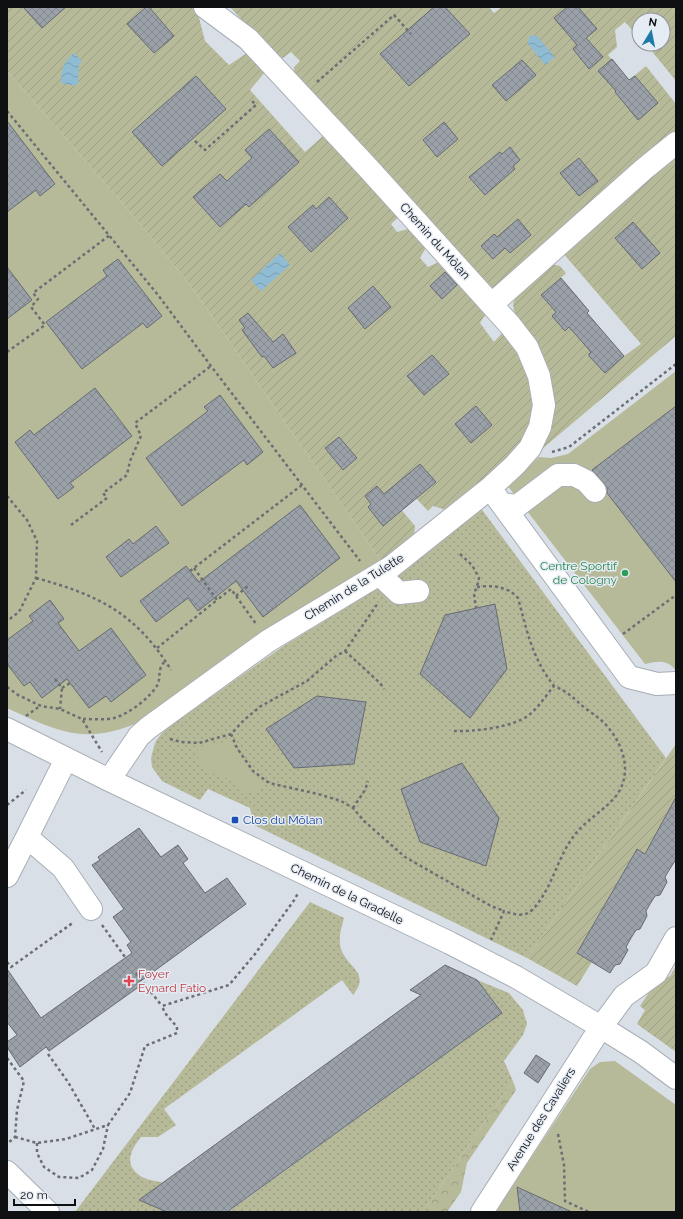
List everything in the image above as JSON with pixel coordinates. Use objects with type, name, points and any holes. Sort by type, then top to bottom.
[{"type":"street","name":"Chemin du Môlan","points":[[205,7],[248,39],[492,304]]},
{"type":"street","points":[[492,304],[644,169],[676,143]]},
{"type":"street","name":"Chemin de la Tulette","points":[[108,780],[134,743],[146,730],[268,641],[391,567],[496,496],[515,465],[530,448],[540,427],[544,404],[539,376],[527,347],[492,304]]},
{"type":"street","points":[[496,496],[517,506],[558,475],[574,475],[586,481],[595,491]]},
{"type":"street","points":[[496,496],[629,677],[657,684],[676,683]]},
{"type":"street","points":[[376,576],[399,593],[418,591]]},
{"type":"street","name":"Chemin de la Gradelle","points":[[15,724],[66,759],[457,947],[516,977],[600,1026],[641,1052],[676,1078]]},
{"type":"street","points":[[7,876],[28,838],[66,759]]},
{"type":"street","points":[[28,838],[63,868],[91,909]]},
{"type":"street","name":"Avenue des Cavaliers","points":[[482,1212],[600,1026],[624,996],[656,973],[676,938]]},
{"type":"street","points":[[7,1172],[48,1212]]},
{"type":"path","points":[[314,84],[394,15],[411,34]]},
{"type":"path","points":[[196,140],[205,150],[256,105],[251,100]]},
{"type":"path","points":[[7,113],[110,235],[158,295],[302,485],[376,576]]},
{"type":"path","points":[[7,352],[45,325],[31,306],[38,300],[33,293],[110,235]]},
{"type":"path","points":[[530,448],[548,453],[569,448],[676,364]]},
{"type":"path","points":[[71,525],[107,498],[103,493],[127,475],[130,461],[141,436],[135,423],[211,366]]},
{"type":"path","points":[[190,571],[302,485]]},
{"type":"path","points":[[7,496],[27,520],[37,541],[36,578],[19,612],[7,621]]},
{"type":"path","points":[[460,554],[472,565],[479,578],[474,594],[476,608]]},
{"type":"path","points":[[194,568],[217,600]]},
{"type":"path","points":[[36,578],[58,584],[95,598],[124,616],[157,648],[171,670]]},
{"type":"path","points":[[236,596],[248,586]]},
{"type":"path","points":[[232,734],[237,748],[253,771],[269,783],[318,794],[341,801],[353,808],[364,821],[405,857],[491,906],[516,914],[525,914],[532,910],[548,887],[570,842],[578,831],[616,795],[623,783],[626,770],[623,752],[613,734],[601,720],[566,692],[554,686],[545,675],[531,645],[518,598],[513,592],[495,586],[477,587]]},
{"type":"path","points":[[157,648],[231,589],[268,641]]},
{"type":"path","points":[[607,647],[676,595]]},
{"type":"path","points":[[146,730],[181,742],[199,743],[232,734],[244,720],[261,706],[307,681],[336,656],[345,651],[380,600]]},
{"type":"path","points":[[345,651],[380,683],[384,689]]},
{"type":"path","points":[[7,687],[18,695],[41,706],[60,709],[82,719],[116,717],[130,711],[147,698],[158,683],[161,666],[165,661]]},
{"type":"path","points":[[55,679],[62,688],[60,709]]},
{"type":"path","points":[[62,688],[70,683]]},
{"type":"path","points":[[454,731],[484,729],[512,724],[521,720],[530,714],[554,686]]},
{"type":"path","points":[[15,724],[33,710],[41,706]]},
{"type":"path","points":[[82,719],[103,753]]},
{"type":"path","points":[[353,808],[365,790],[368,781]]},
{"type":"path","points":[[7,804],[27,790]]},
{"type":"path","points":[[162,1006],[229,985],[255,954],[295,899],[298,891]]},
{"type":"path","points":[[7,962],[11,967],[91,909],[125,958]]},
{"type":"path","points":[[490,942],[504,911]]},
{"type":"path","points":[[37,1143],[37,1153],[44,1168],[59,1176],[79,1178],[92,1170],[103,1149],[108,1125],[130,1093],[144,1046],[177,1033],[177,1027],[136,973]]},
{"type":"path","points":[[48,1054],[68,1082],[95,1129]]},
{"type":"path","points":[[7,1058],[24,1081],[17,1110],[15,1137],[7,1144]]},
{"type":"path","points":[[546,1111],[556,1124],[564,1165],[565,1201],[589,1212]]},
{"type":"path","points":[[15,1137],[37,1143],[66,1139],[108,1125]]},
{"type":"green space","points":[[7,7],[192,7],[198,14],[205,41],[229,65],[247,53],[265,72],[250,90],[305,152],[323,136],[400,216],[391,224],[397,232],[411,228],[427,246],[420,258],[428,267],[441,261],[487,312],[480,323],[494,342],[503,332],[519,357],[525,370],[533,397],[534,411],[532,425],[526,439],[520,447],[508,459],[446,510],[433,506],[428,511],[414,496],[400,508],[415,526],[414,536],[381,561],[191,286],[136,219],[7,71]]},
{"type":"green space","points":[[230,7],[489,7],[494,13],[502,7],[676,7],[676,81],[652,52],[671,52],[671,12],[631,12],[631,29],[625,22],[615,30],[617,47],[608,55],[629,80],[646,66],[676,104],[676,134],[497,288],[487,288],[381,172],[380,165],[294,75],[294,67],[300,61],[291,52],[283,58],[275,55]]},
{"type":"green space","points":[[7,71],[136,219],[191,286],[381,561],[137,723],[118,730],[101,733],[85,734],[70,732],[40,723],[7,708]]},
{"type":"green space","points":[[676,154],[676,336],[542,449],[535,343],[514,311],[513,304],[516,295],[551,264],[560,266],[566,273],[559,280],[573,297],[576,295],[589,311],[587,314],[624,356],[641,344],[562,252]]},
{"type":"green space","name":"Centre Sportif de Cologny","points":[[676,371],[676,671],[669,664],[662,662],[645,664],[507,485],[539,457],[551,458],[568,454]]},
{"type":"green space","points":[[480,507],[666,758],[527,958],[254,825],[250,808],[208,789],[200,800],[162,781],[152,767],[151,758],[156,741],[162,733],[174,723],[282,647],[386,583]]},
{"type":"green space","points":[[230,741],[249,769],[263,783],[254,792],[242,794],[229,779],[209,772],[198,758],[198,747]]},
{"type":"green space","points":[[676,744],[676,799],[645,854],[636,850],[577,953],[592,962],[577,986],[527,958]]},
{"type":"green space","points":[[310,902],[344,918],[340,937],[341,949],[344,956],[359,976],[360,981],[353,995],[342,980],[164,1109],[176,1125],[158,1137],[141,1137],[131,1153],[130,1163],[132,1168],[142,1177],[164,1183],[140,1200],[167,1212],[75,1212]]},
{"type":"green space","points":[[676,966],[676,1052],[637,1024],[645,1010],[640,1006],[656,982],[670,976]]},
{"type":"green space","points":[[477,980],[509,993],[523,1010],[527,1024],[523,1035],[504,1061],[513,1081],[423,1212],[228,1212],[502,1013]]},
{"type":"green space","points":[[615,1061],[676,1105],[676,1212],[495,1212],[590,1069],[600,1062]]},
{"type":"green space","points":[[513,1081],[516,1090],[467,1163],[461,1192],[447,1212],[423,1212]]},
{"type":"water","points":[[532,35],[537,36],[555,57],[545,65],[528,44],[529,37]]},
{"type":"water","points":[[74,53],[82,61],[79,65],[78,85],[61,83],[64,66],[67,60]]},
{"type":"water","points":[[280,253],[290,265],[261,291],[251,280]]},
{"type":"building","points":[[23,7],[66,7],[42,28]]},
{"type":"building","points":[[146,7],[149,7],[174,36],[154,53],[127,24]]},
{"type":"building","points":[[434,7],[445,7],[470,34],[409,86],[380,54]]},
{"type":"building","points":[[567,7],[578,7],[597,29],[586,38],[603,57],[589,69],[573,49],[577,45],[554,18]]},
{"type":"building","points":[[612,59],[629,80],[635,76],[658,103],[638,120],[615,92],[616,91],[598,71]]},
{"type":"building","points":[[522,60],[536,75],[506,101],[492,85]]},
{"type":"building","points":[[196,76],[226,109],[162,166],[132,132]]},
{"type":"building","points":[[7,121],[55,184],[40,196],[36,190],[7,212]]},
{"type":"building","points":[[444,122],[458,139],[437,157],[423,140]]},
{"type":"building","points":[[269,129],[299,162],[249,207],[246,204],[220,227],[193,197],[220,174],[227,181],[252,158],[245,150]]},
{"type":"building","points":[[510,147],[520,160],[513,166],[515,169],[485,195],[469,177],[500,152],[502,154]]},
{"type":"building","points":[[579,158],[598,181],[579,196],[560,173]]},
{"type":"building","points":[[329,197],[348,218],[311,252],[288,227],[313,205],[316,209]]},
{"type":"building","points":[[518,219],[531,235],[510,253],[505,248],[493,259],[481,246],[494,234],[497,237]]},
{"type":"building","points":[[633,222],[660,253],[642,269],[615,238]]},
{"type":"building","points":[[118,259],[162,316],[147,328],[143,323],[82,369],[46,322],[107,276],[103,270]]},
{"type":"building","points":[[7,267],[32,300],[7,319]]},
{"type":"building","points":[[445,272],[457,285],[442,299],[430,286]]},
{"type":"building","points":[[561,278],[589,311],[587,313],[624,356],[605,373],[589,356],[591,352],[569,327],[565,331],[552,316],[556,312],[541,295]]},
{"type":"building","points":[[373,286],[391,307],[365,329],[348,308]]},
{"type":"building","points":[[248,313],[273,342],[283,334],[296,353],[273,368],[264,356],[262,357],[242,330],[245,328],[239,320]]},
{"type":"building","points":[[432,355],[449,374],[424,395],[407,376]]},
{"type":"building","points":[[95,388],[132,436],[70,483],[74,487],[58,499],[15,442],[30,430],[34,435]]},
{"type":"building","points":[[220,395],[263,452],[247,465],[244,460],[182,506],[146,458],[208,411],[204,407]]},
{"type":"building","points":[[476,406],[492,425],[471,443],[455,424]]},
{"type":"building","points":[[676,406],[676,582],[607,493],[607,488],[604,483],[592,470]]},
{"type":"building","points":[[339,437],[357,458],[343,470],[325,448]]},
{"type":"building","points":[[420,464],[436,482],[383,526],[368,507],[371,504],[365,496],[377,486],[384,494]]},
{"type":"building","points":[[300,505],[340,558],[263,617],[236,581],[198,611],[188,598],[156,622],[140,601],[186,566],[199,582]]},
{"type":"building","points":[[156,526],[169,543],[121,577],[106,557],[129,539],[133,544]]},
{"type":"building","points":[[50,600],[64,619],[58,623],[79,651],[111,628],[146,675],[111,702],[106,696],[89,708],[67,679],[42,698],[30,682],[24,686],[7,664],[7,640],[33,621],[29,616]]},
{"type":"building","points":[[495,604],[507,669],[470,718],[420,674],[445,615]]},
{"type":"building","points":[[317,696],[366,702],[354,764],[294,768],[266,729]]},
{"type":"building","points":[[462,763],[499,818],[486,866],[420,842],[401,789]]},
{"type":"building","points":[[676,797],[676,859],[665,877],[667,882],[660,895],[655,896],[646,911],[647,916],[640,929],[636,930],[626,947],[628,950],[620,964],[615,965],[610,973],[577,953],[637,849],[645,854]]},
{"type":"building","points":[[139,828],[161,857],[178,845],[188,859],[183,863],[205,893],[227,878],[246,904],[138,983],[140,986],[49,1051],[46,1047],[20,1067],[7,1047],[7,1042],[17,1035],[7,1022],[7,969],[41,1018],[132,953],[127,945],[131,942],[113,917],[124,909],[92,865],[100,860],[98,857]]},
{"type":"building","points":[[445,965],[477,980],[502,1013],[227,1212],[167,1212],[139,1200],[421,995],[410,990]]},
{"type":"building","points":[[536,1055],[550,1064],[538,1083],[524,1073]]},
{"type":"building","points":[[517,1187],[572,1212],[520,1212]]},
{"type":"place","name":"Centre Sportif de Cologny","points":[[625,573]]},
{"type":"place","name":"Clos du Môlan","points":[[235,820]]},
{"type":"place","name":"Foyer Eynard Fatio","points":[[129,981]]}]
